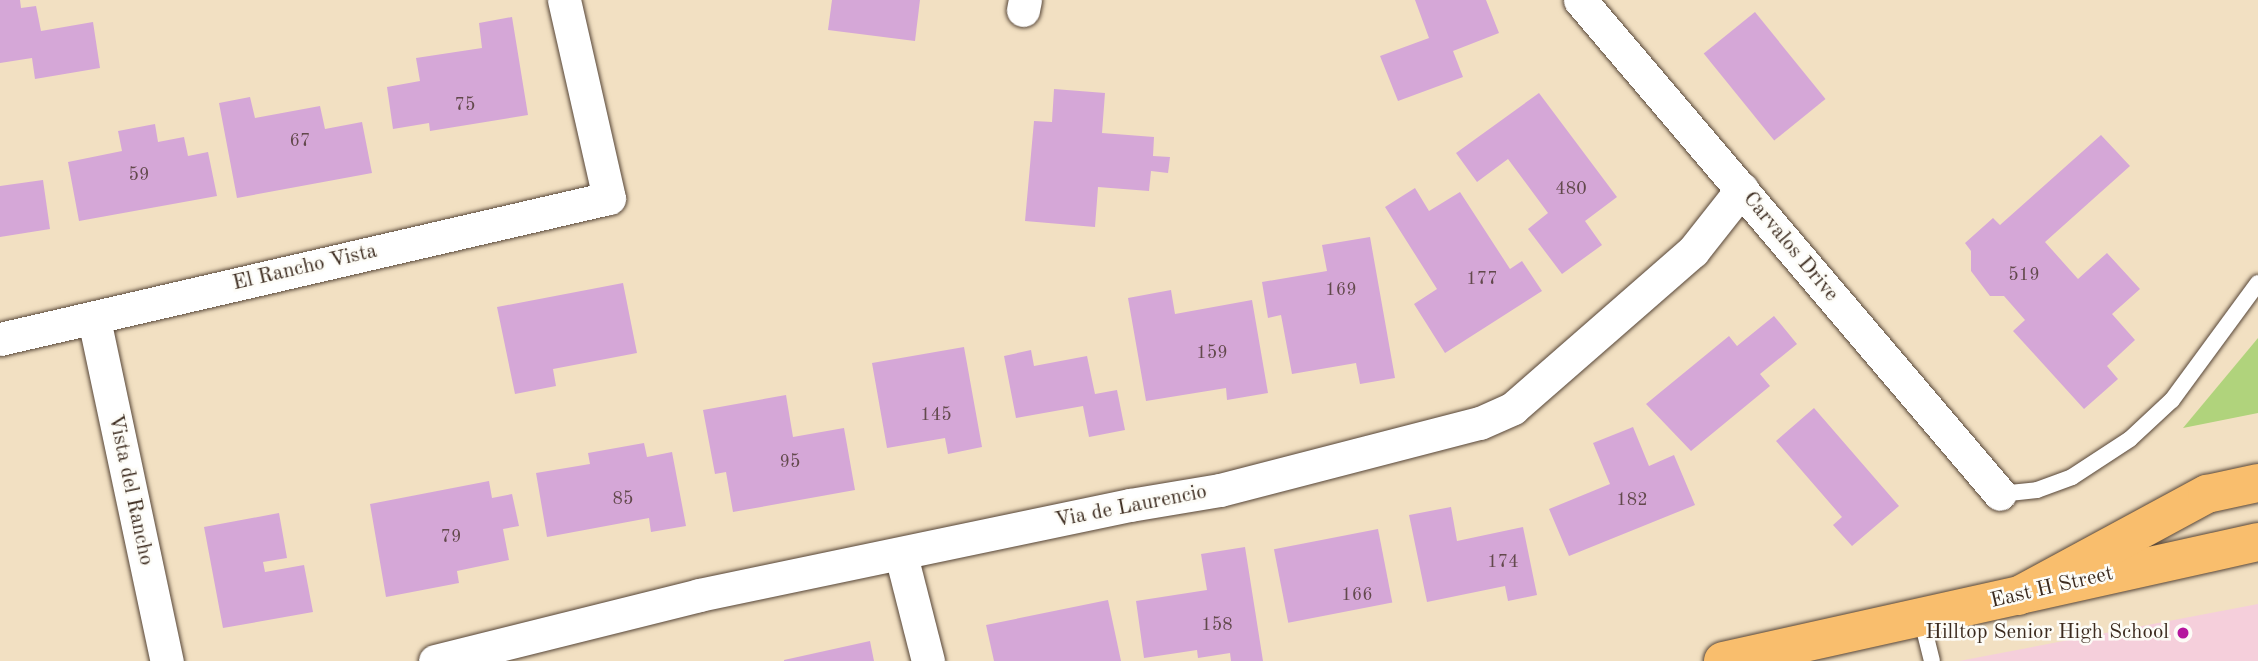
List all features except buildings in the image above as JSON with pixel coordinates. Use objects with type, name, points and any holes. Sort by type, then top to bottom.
[{"type":"main road","points":[[2018,596],[2207,494],[2258,483]]},
{"type":"main road","name":"East H Street","points":[[1723,661],[2258,542]]},
{"type":"street","name":"El Rancho Vista","points":[[0,339],[609,198],[564,0]]},
{"type":"street","name":"Carvalos Drive","points":[[1580,0],[2000,494]]},
{"type":"street","name":"Via de Laurencio","points":[[435,661],[699,595],[901,555],[1130,505],[1220,491],[1480,423],[1513,408],[1693,251],[1742,189]]},
{"type":"street","name":"Vista del Rancho","points":[[94,318],[167,661]]},
{"type":"street","points":[[901,555],[928,661]]},
{"type":"lane","points":[[2000,494],[2037,490],[2073,477],[2130,439],[2172,400],[2258,283]]},
{"type":"lane","points":[[1921,617],[1932,661]]},
{"type":"shaded area","name":"Hilltop Senior High School","points":[[2258,604],[2258,661],[1959,661]]},
{"type":"green space","points":[[2258,338],[2258,413],[2183,428]]},
{"type":"place","name":"Hilltop Senior High School","points":[[2183,633]]}]
